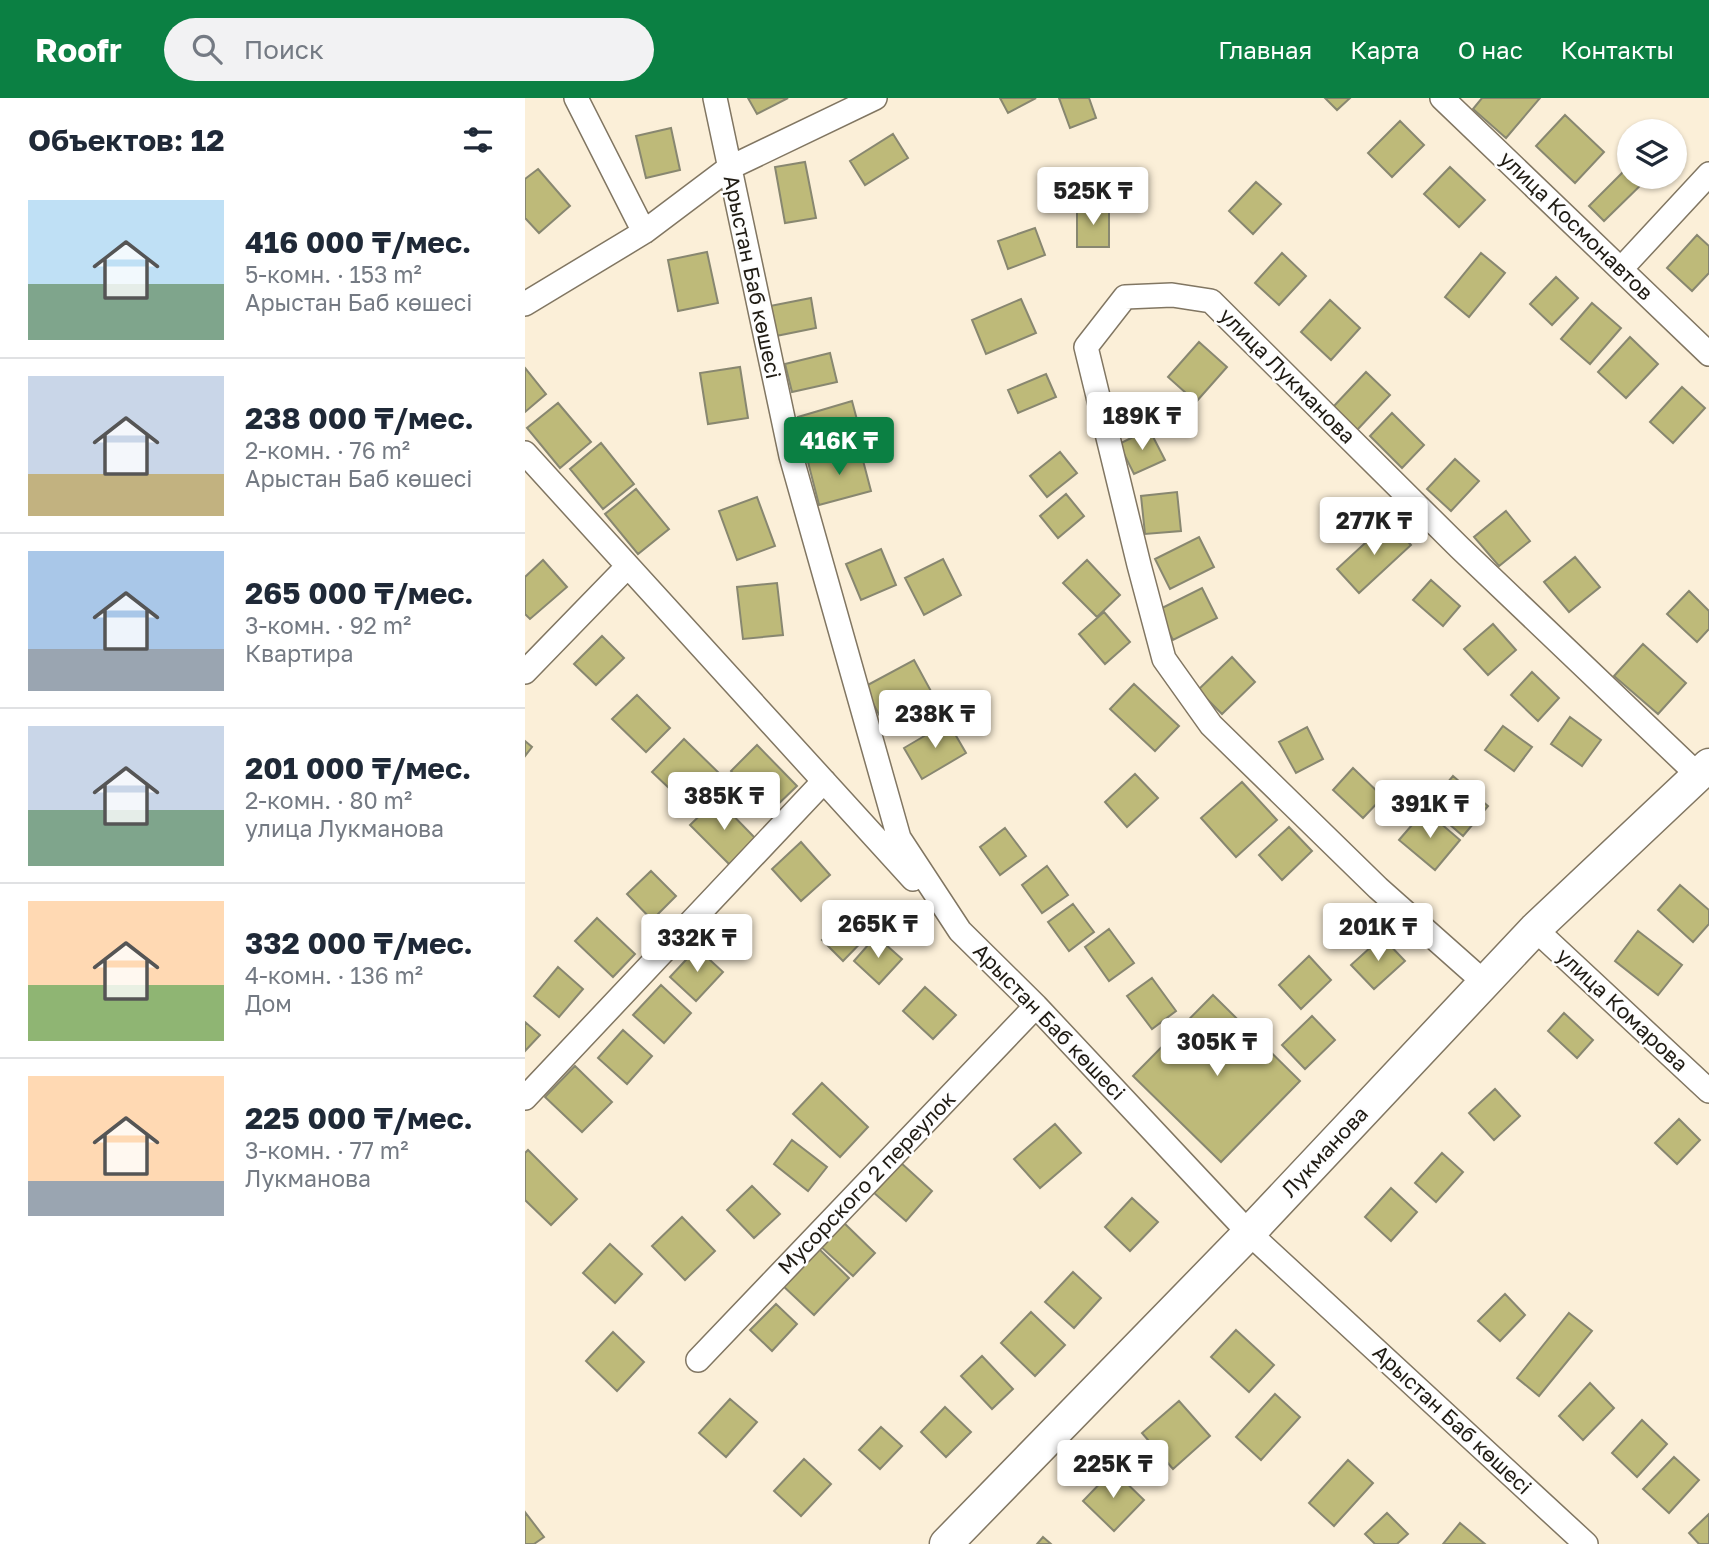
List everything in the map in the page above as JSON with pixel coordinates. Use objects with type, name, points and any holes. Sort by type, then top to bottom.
[{"type":"street","points":[[576,98],[644,232]]},
{"type":"street","name":"Арыстан Баб көшесі","points":[[715,98],[791,456],[899,838],[960,931],[1036,1006],[1249,1233],[1586,1544]]},
{"type":"street","points":[[525,304],[644,232],[729,168],[874,98]]},
{"type":"street","name":"улица Космонавтов","points":[[1442,98],[1709,355]]},
{"type":"street","points":[[1621,269],[1709,174]]},
{"type":"street","name":"улица Лукманова","points":[[1485,983],[1378,888],[1211,725],[1164,659],[1086,347],[1125,297],[1172,295],[1210,301],[1460,548],[1704,770]]},
{"type":"street","points":[[525,453],[960,931]]},
{"type":"street","points":[[525,672],[627,567]]},
{"type":"street","name":"Лукманова","points":[[946,1544],[1249,1233],[1535,929],[1704,770]]},
{"type":"street","points":[[525,1098],[824,781]]},
{"type":"street","name":"улица Комарова","points":[[1535,929],[1709,1091]]},
{"type":"street","name":"Мусорского 2 переулок","points":[[698,1360],[1036,1006]]},
{"type":"building","points":[[748,98],[788,98],[757,114]]},
{"type":"building","points":[[1000,98],[1036,98],[1008,113]]},
{"type":"building","points":[[1059,98],[1089,98],[1096,118],[1070,128]]},
{"type":"building","points":[[1325,98],[1350,98],[1337,110]]},
{"type":"building","points":[[1482,98],[1540,98],[1506,138],[1473,109]]},
{"type":"building","points":[[1565,115],[1604,152],[1575,183],[1536,146]]},
{"type":"building","points":[[1400,121],[1424,145],[1392,177],[1368,153]]},
{"type":"building","points":[[671,128],[680,170],[646,178],[636,136]]},
{"type":"building","points":[[893,134],[908,158],[865,185],[850,161]]},
{"type":"building","points":[[805,162],[816,218],[785,223],[775,167]]},
{"type":"building","points":[[1450,167],[1485,200],[1459,227],[1424,194]]},
{"type":"building","points":[[538,169],[570,206],[539,233],[525,218],[525,179]]},
{"type":"building","points":[[1617,178],[1617,189],[1637,189],[1604,221],[1589,206]]},
{"type":"building","points":[[1256,182],[1281,204],[1253,234],[1229,211]]},
{"type":"building","points":[[1077,208],[1109,208],[1109,247],[1077,247]]},
{"type":"building","points":[[1035,228],[1045,255],[1008,269],[998,241]]},
{"type":"building","points":[[1697,235],[1709,246],[1709,273],[1692,291],[1667,268]]},
{"type":"building","points":[[707,252],[718,303],[678,311],[668,260]]},
{"type":"building","points":[[1282,253],[1306,276],[1279,305],[1255,283]]},
{"type":"building","points":[[1481,253],[1505,273],[1469,317],[1445,297]]},
{"type":"building","points":[[1556,277],[1578,298],[1552,325],[1530,304]]},
{"type":"building","points":[[811,298],[816,328],[776,336],[770,306]]},
{"type":"building","points":[[1021,299],[1036,333],[986,354],[972,320]]},
{"type":"building","points":[[1330,300],[1360,328],[1331,360],[1301,332]]},
{"type":"building","points":[[1592,303],[1621,328],[1590,364],[1561,339]]},
{"type":"building","points":[[1630,337],[1658,364],[1626,398],[1598,372]]},
{"type":"building","points":[[1199,342],[1227,367],[1196,402],[1168,377]]},
{"type":"building","points":[[830,353],[837,382],[792,392],[785,364]]},
{"type":"building","points":[[740,367],[748,418],[708,424],[700,373]]},
{"type":"building","points":[[525,368],[546,394],[525,412]]},
{"type":"building","points":[[1366,372],[1390,395],[1357,430],[1333,407]]},
{"type":"building","points":[[1046,374],[1056,397],[1018,413],[1008,390]]},
{"type":"building","points":[[1682,387],[1705,408],[1673,443],[1650,422]]},
{"type":"building","points":[[852,401],[860,431],[807,446],[798,417]]},
{"type":"building","points":[[558,403],[591,442],[560,468],[527,428]]},
{"type":"building","points":[[1392,413],[1424,445],[1402,468],[1370,436]]},
{"type":"building","points":[[1149,429],[1165,460],[1134,474],[1119,444]]},
{"type":"building","points":[[601,443],[634,484],[603,509],[570,469]]},
{"type":"building","points":[[860,449],[871,491],[819,505],[808,462]]},
{"type":"building","points":[[1060,452],[1077,473],[1047,497],[1030,476]]},
{"type":"building","points":[[1455,459],[1479,481],[1451,511],[1427,489]]},
{"type":"building","points":[[636,489],[669,529],[638,554],[605,514]]},
{"type":"building","points":[[1177,492],[1181,531],[1145,534],[1141,496]]},
{"type":"building","points":[[1066,494],[1084,516],[1058,538],[1040,516]]},
{"type":"building","points":[[757,497],[775,546],[737,560],[719,511]]},
{"type":"building","points":[[1506,511],[1530,541],[1499,566],[1474,537]]},
{"type":"building","points":[[1389,521],[1411,545],[1359,593],[1337,569]]},
{"type":"building","points":[[1199,537],[1214,567],[1170,589],[1155,559]]},
{"type":"building","points":[[881,549],[896,585],[861,600],[846,564]]},
{"type":"building","points":[[1575,557],[1600,587],[1569,612],[1544,582]]},
{"type":"building","points":[[943,559],[961,595],[924,615],[905,578]]},
{"type":"building","points":[[543,560],[567,587],[530,619],[525,614],[525,577]]},
{"type":"building","points":[[1087,560],[1120,595],[1097,617],[1063,583]]},
{"type":"building","points":[[1431,580],[1460,606],[1443,626],[1413,600]]},
{"type":"building","points":[[777,583],[783,635],[743,639],[737,587]]},
{"type":"building","points":[[1202,588],[1217,618],[1173,640],[1158,610]]},
{"type":"building","points":[[1689,591],[1709,611],[1709,629],[1697,642],[1667,614]]},
{"type":"building","points":[[1104,612],[1130,642],[1105,664],[1079,634]]},
{"type":"building","points":[[1493,624],[1516,650],[1488,675],[1464,649]]},
{"type":"building","points":[[602,636],[624,658],[596,685],[574,664]]},
{"type":"building","points":[[1643,644],[1686,683],[1658,714],[1614,676]]},
{"type":"building","points":[[1232,657],[1255,682],[1222,714],[1198,690]]},
{"type":"building","points":[[914,660],[932,693],[882,720],[864,687]]},
{"type":"building","points":[[1532,672],[1559,698],[1538,721],[1511,695]]},
{"type":"building","points":[[1134,684],[1179,726],[1155,751],[1110,709]]},
{"type":"building","points":[[637,695],[670,728],[646,752],[612,719]]},
{"type":"building","points":[[1570,717],[1601,740],[1582,766],[1551,744]]},
{"type":"building","points":[[948,722],[966,753],[922,779],[904,748]]},
{"type":"building","points":[[1503,726],[1532,747],[1514,771],[1485,750]]},
{"type":"building","points":[[1307,727],[1323,759],[1296,773],[1279,742]]},
{"type":"building","points":[[684,739],[721,775],[690,808],[652,772]]},
{"type":"building","points":[[525,741],[532,747],[525,756]]},
{"type":"building","points":[[757,745],[797,786],[770,812],[731,771]]},
{"type":"building","points":[[1353,768],[1383,797],[1363,818],[1333,790]]},
{"type":"building","points":[[1135,774],[1158,798],[1127,827],[1105,802]]},
{"type":"building","points":[[1453,776],[1488,806],[1463,836],[1428,806]]},
{"type":"building","points":[[1242,782],[1277,820],[1236,857],[1201,818]]},
{"type":"building","points":[[717,799],[757,840],[731,866],[690,825]]},
{"type":"building","points":[[1425,810],[1460,840],[1435,870],[1399,840]]},
{"type":"building","points":[[1289,827],[1312,851],[1282,880],[1259,855]]},
{"type":"building","points":[[1005,828],[1026,856],[1000,875],[980,847]]},
{"type":"building","points":[[801,842],[830,875],[801,901],[772,869]]},
{"type":"building","points":[[1047,866],[1068,895],[1042,913],[1022,885]]},
{"type":"building","points":[[651,871],[676,896],[652,920],[627,894]]},
{"type":"building","points":[[1680,885],[1709,910],[1709,924],[1693,942],[1658,910]]},
{"type":"building","points":[[857,904],[878,925],[843,961],[822,940]]},
{"type":"building","points":[[1073,904],[1094,932],[1069,951],[1048,922]]},
{"type":"building","points":[[597,918],[635,954],[613,977],[575,941]]},
{"type":"building","points":[[1109,929],[1134,963],[1109,981],[1085,947]]},
{"type":"building","points":[[1638,931],[1682,965],[1658,995],[1615,961]]},
{"type":"building","points":[[876,936],[902,959],[879,984],[854,961]]},
{"type":"building","points":[[1382,937],[1405,961],[1374,989],[1351,965]]},
{"type":"building","points":[[697,948],[723,972],[696,1001],[670,977]]},
{"type":"building","points":[[1309,956],[1331,980],[1301,1009],[1279,985]]},
{"type":"building","points":[[558,967],[583,989],[559,1017],[534,996]]},
{"type":"building","points":[[1152,978],[1176,1011],[1152,1029],[1127,996]]},
{"type":"building","points":[[661,985],[691,1013],[664,1043],[633,1015]]},
{"type":"building","points":[[925,987],[956,1015],[933,1039],[903,1011]]},
{"type":"building","points":[[1213,995],[1300,1081],[1221,1162],[1133,1076]]},
{"type":"building","points":[[1564,1013],[1593,1040],[1577,1058],[1548,1031]]},
{"type":"building","points":[[1312,1016],[1335,1040],[1305,1069],[1282,1045]]},
{"type":"building","points":[[525,1022],[540,1035],[525,1051]]},
{"type":"building","points":[[623,1030],[652,1056],[627,1084],[598,1058]]},
{"type":"building","points":[[575,1066],[612,1102],[582,1132],[545,1097]]},
{"type":"building","points":[[822,1083],[868,1127],[840,1157],[793,1114]]},
{"type":"building","points":[[1495,1089],[1520,1116],[1494,1140],[1469,1113]]},
{"type":"building","points":[[1679,1119],[1700,1140],[1677,1164],[1655,1143]]},
{"type":"building","points":[[1055,1124],[1081,1153],[1040,1188],[1014,1159]]},
{"type":"building","points":[[792,1140],[827,1167],[808,1191],[774,1164]]},
{"type":"building","points":[[528,1150],[577,1199],[551,1225],[525,1200],[525,1153]]},
{"type":"building","points":[[1442,1153],[1463,1172],[1436,1202],[1415,1183]]},
{"type":"building","points":[[900,1162],[932,1191],[906,1221],[873,1192]]},
{"type":"building","points":[[752,1186],[780,1214],[754,1238],[727,1210]]},
{"type":"building","points":[[1391,1188],[1417,1212],[1391,1241],[1365,1217]]},
{"type":"building","points":[[1132,1198],[1158,1222],[1130,1251],[1105,1227]]},
{"type":"building","points":[[682,1217],[715,1251],[685,1280],[652,1246]]},
{"type":"building","points":[[842,1221],[875,1253],[853,1276],[819,1245]]},
{"type":"building","points":[[610,1244],[642,1274],[615,1303],[583,1273]]},
{"type":"building","points":[[818,1248],[849,1278],[814,1315],[782,1285]]},
{"type":"building","points":[[1073,1272],[1101,1298],[1074,1328],[1045,1302]]},
{"type":"building","points":[[1505,1294],[1525,1315],[1500,1341],[1478,1321]]},
{"type":"building","points":[[776,1304],[797,1324],[772,1351],[750,1330]]},
{"type":"building","points":[[1031,1312],[1065,1345],[1035,1376],[1001,1343]]},
{"type":"building","points":[[1569,1313],[1592,1331],[1539,1396],[1517,1378]]},
{"type":"building","points":[[1236,1330],[1274,1365],[1249,1392],[1211,1357]]},
{"type":"building","points":[[613,1332],[644,1362],[617,1391],[586,1361]]},
{"type":"building","points":[[982,1356],[1013,1389],[992,1409],[961,1376]]},
{"type":"building","points":[[1590,1383],[1614,1408],[1583,1440],[1559,1416]]},
{"type":"building","points":[[1275,1394],[1300,1417],[1261,1460],[1236,1437]]},
{"type":"building","points":[[730,1399],[757,1422],[726,1457],[699,1433]]},
{"type":"building","points":[[1179,1401],[1210,1436],[1173,1469],[1142,1433]]},
{"type":"building","points":[[945,1407],[971,1432],[946,1457],[921,1432]]},
{"type":"building","points":[[1642,1420],[1667,1444],[1637,1477],[1612,1453]]},
{"type":"building","points":[[881,1427],[902,1446],[880,1469],[859,1450]]},
{"type":"building","points":[[1674,1457],[1699,1480],[1669,1513],[1643,1489]]},
{"type":"building","points":[[804,1459],[831,1484],[801,1516],[774,1491]]},
{"type":"building","points":[[1348,1460],[1373,1483],[1334,1526],[1309,1503]]},
{"type":"building","points":[[1113,1470],[1144,1500],[1114,1531],[1083,1501]]},
{"type":"building","points":[[525,1512],[544,1537],[534,1544],[525,1544]]},
{"type":"building","points":[[1387,1513],[1408,1534],[1397,1544],[1375,1544],[1365,1534]]},
{"type":"building","points":[[1709,1514],[1709,1544],[1699,1544],[1689,1533]]},
{"type":"building","points":[[1460,1523],[1485,1544],[1443,1544]]},
{"type":"building","points":[[1043,1537],[1051,1544],[1037,1544]]}]
